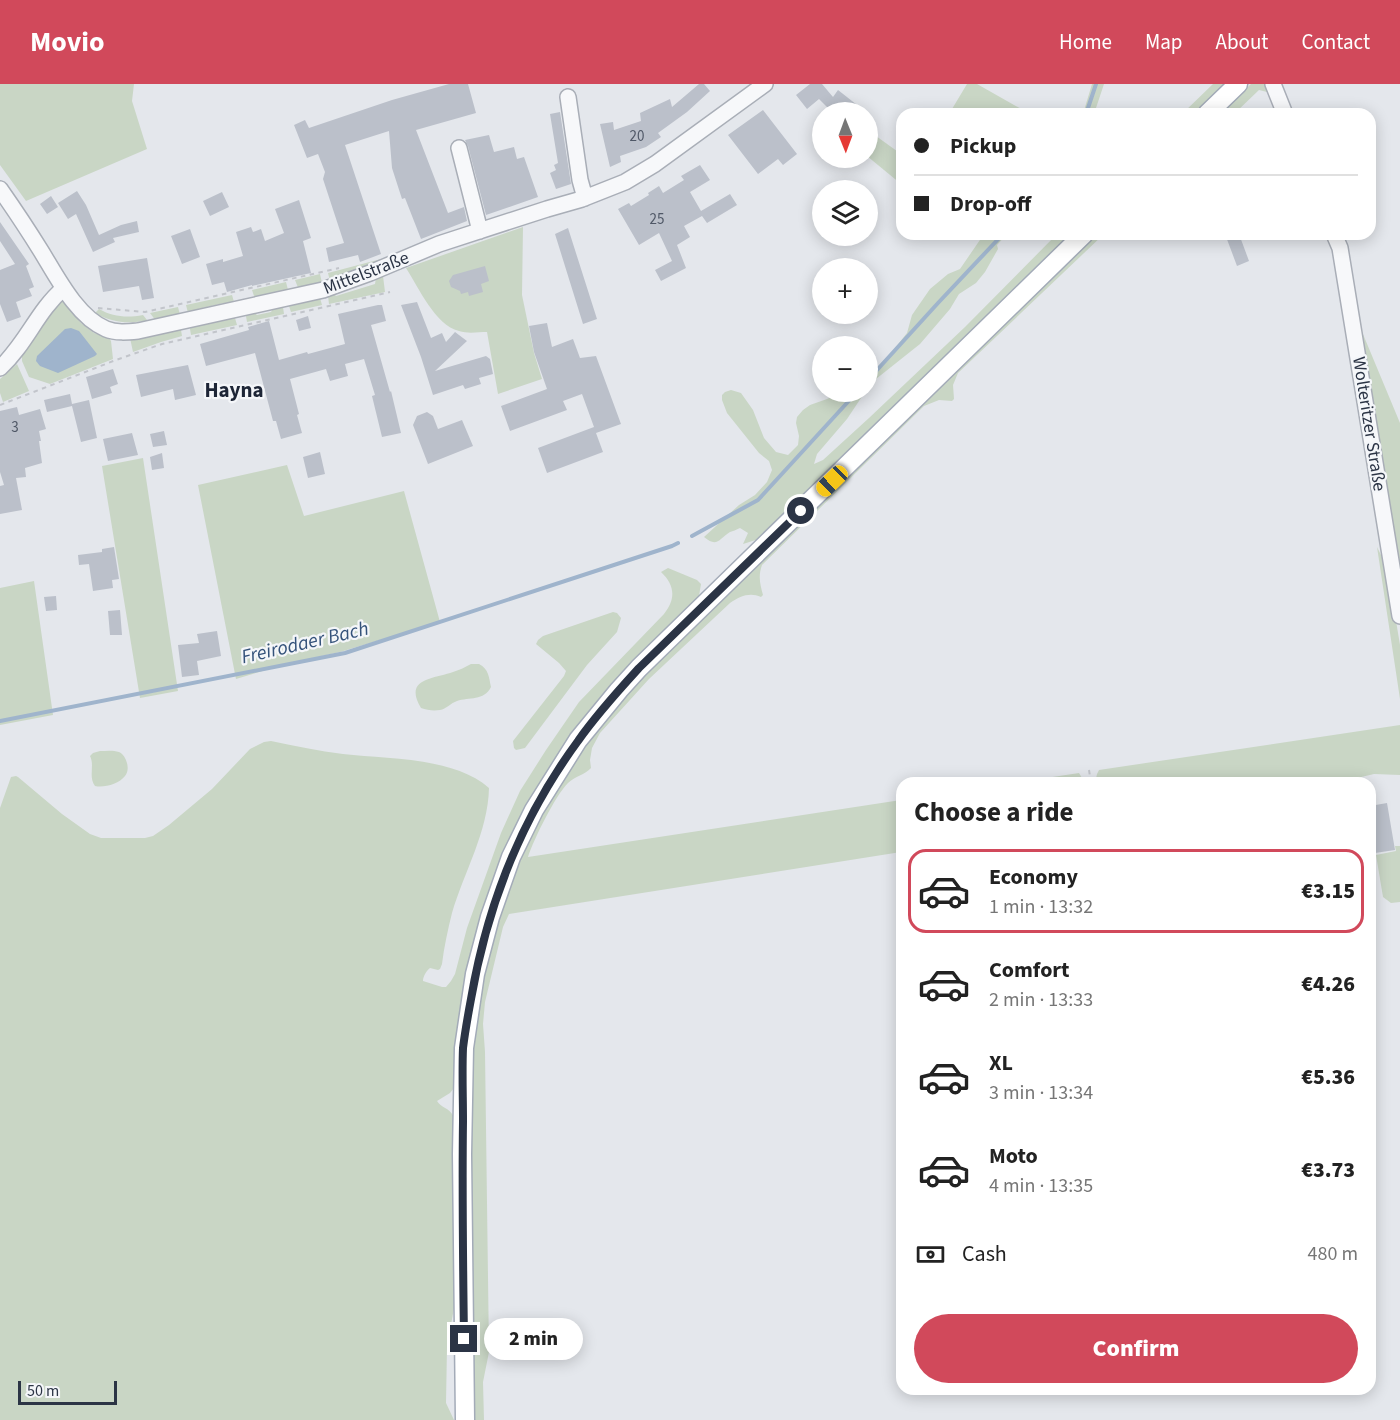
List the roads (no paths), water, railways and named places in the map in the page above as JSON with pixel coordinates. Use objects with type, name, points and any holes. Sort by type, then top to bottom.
[{"type":"main road","points":[[1213,108],[1238,84]]},
{"type":"main road","points":[[465,1420],[462,1165],[464,1048],[475,974],[490,917],[511,856],[534,810],[578,740],[639,668],[1078,240]]},
{"type":"street","name":"Mittelstraße","points":[[0,189],[64,288],[92,320],[105,329],[116,332],[154,329],[323,290],[440,244],[585,198],[625,182],[655,164],[765,84]]},
{"type":"street","points":[[1273,84],[1283,108]]},
{"type":"street","points":[[568,97],[580,180],[585,198]]},
{"type":"street","points":[[459,148],[480,231]]},
{"type":"street","name":"Wolteritzer Straße","points":[[1337,240],[1340,248],[1400,616]]},
{"type":"street","points":[[0,368],[18,349],[46,306],[64,288]]},
{"type":"water","points":[[71,328],[79,331],[97,354],[58,373],[40,366],[36,361],[37,356],[65,329]]},
{"type":"waterway","name":"Freirodaer Bach","points":[[1088,108],[1096,84]]},
{"type":"waterway","name":"Freirodaer Bach","points":[[878,369],[997,240]]},
{"type":"waterway","name":"Freirodaer Bach","points":[[692,536],[758,500],[848,402]]},
{"type":"waterway","name":"Freirodaer Bach","points":[[0,721],[345,653],[678,543]]},
{"type":"district","name":"Hayna","points":[[234,390]]}]
